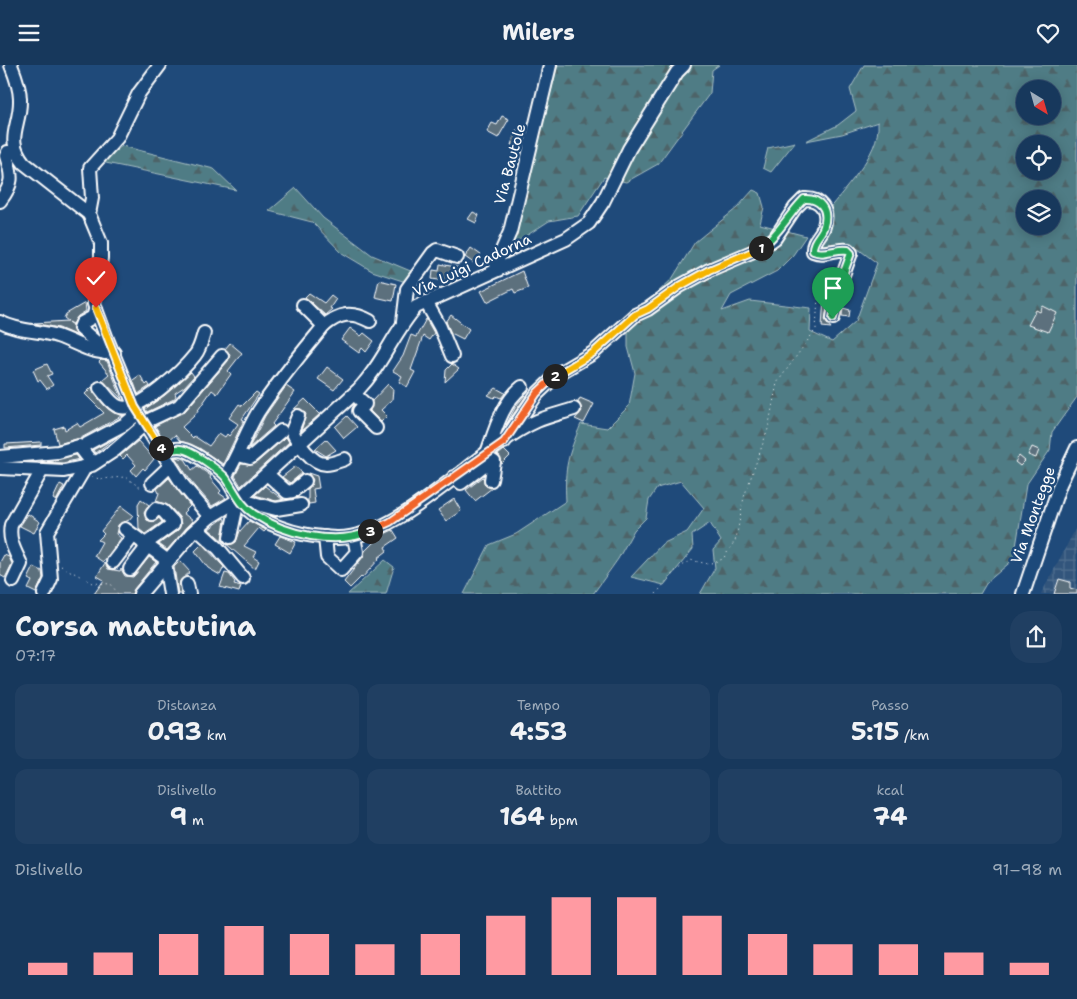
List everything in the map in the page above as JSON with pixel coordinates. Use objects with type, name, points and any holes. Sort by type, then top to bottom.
[{"type":"street","points":[[11,65],[20,97],[19,117],[12,137],[16,153],[24,163],[89,214],[101,243],[102,258],[94,304],[109,353],[145,425],[183,485],[210,517]]},
{"type":"street","points":[[89,214],[92,198],[90,168],[117,138],[139,93],[160,65]]},
{"type":"street","name":"Via Bautole","points":[[498,269],[496,264],[510,232],[550,65]]},
{"type":"street","name":"Via Luigi Cadorna","points":[[140,594],[197,529],[210,517],[238,500],[375,373],[403,321],[416,307],[566,239],[589,223],[603,202],[628,149],[684,65]]},
{"type":"street","points":[[0,201],[10,188],[12,172],[6,156],[8,152],[16,153]]},
{"type":"street","points":[[504,442],[537,393],[559,373],[593,353],[635,315],[648,309],[680,286],[709,270],[761,248],[775,238],[795,208],[804,199],[814,199],[821,203],[824,211],[825,225],[813,243],[813,251],[820,254],[842,249],[848,250],[851,253],[840,283],[833,318]]},
{"type":"street","points":[[403,321],[407,289],[433,253],[437,251],[458,257]]},
{"type":"street","points":[[426,302],[440,327],[452,356]]},
{"type":"street","points":[[303,305],[324,326]]},
{"type":"street","points":[[96,308],[93,317],[82,323],[80,328],[109,353]]},
{"type":"street","points":[[225,477],[258,413],[289,368],[324,326],[339,316],[349,313],[370,321]]},
{"type":"street","points":[[0,322],[32,333],[56,336],[90,351],[109,353]]},
{"type":"street","points":[[87,444],[109,434],[165,385],[196,353],[204,333]]},
{"type":"street","points":[[0,469],[41,472],[64,471],[89,466],[119,447],[151,419],[176,408],[222,356]]},
{"type":"street","points":[[487,453],[502,415],[515,392],[522,387]]},
{"type":"street","points":[[100,388],[117,406],[136,409]]},
{"type":"street","points":[[354,394],[364,404],[359,411],[376,428]]},
{"type":"street","points":[[163,452],[174,449],[185,450],[225,477],[238,500],[253,514],[299,535],[354,537],[390,522],[487,453],[537,421],[574,409]]},
{"type":"street","points":[[298,416],[292,431],[300,444],[315,460],[322,463],[345,459]]},
{"type":"street","points":[[109,434],[119,447]]},
{"type":"street","points":[[238,455],[250,459],[268,441],[278,435],[288,454]]},
{"type":"street","points":[[0,457],[58,452],[79,446],[90,460],[89,466],[47,533],[51,579],[44,594]]},
{"type":"street","name":"Via Montegge","points":[[1023,594],[1060,484],[1077,448]]},
{"type":"street","points":[[454,477],[461,483],[491,460],[494,462],[491,480]]},
{"type":"street","points":[[146,486],[171,465]]},
{"type":"street","points":[[13,581],[21,564],[12,545],[11,525],[41,472]]},
{"type":"street","points":[[267,474],[287,492],[293,491],[305,481]]},
{"type":"street","points":[[238,500],[276,509],[301,505]]},
{"type":"street","points":[[230,537],[238,500]]},
{"type":"street","points":[[130,569],[146,546],[173,524],[163,511],[156,509],[152,514]]},
{"type":"street","points":[[197,529],[218,548],[243,578]]},
{"type":"street","points":[[113,562],[129,532],[146,546],[169,560],[170,594]]},
{"type":"street","points":[[325,537],[328,557],[332,564],[341,570],[357,552],[354,537]]},
{"type":"path","points":[[656,594],[672,574],[690,560],[708,564],[723,559],[736,539],[744,497],[768,429],[777,383],[816,329],[818,297],[830,285]]},
{"type":"path","points":[[89,466],[94,478],[125,477],[146,486]]},
{"type":"path","points":[[51,568],[55,563],[93,583],[111,584],[118,594]]},
{"type":"shaded area","points":[[1077,526],[1077,594],[1041,594]]},
{"type":"green space","points":[[558,65],[719,65],[712,70],[710,93],[658,164],[626,182],[604,177],[578,216],[549,221],[512,245],[517,219]]},
{"type":"green space","points":[[864,65],[1077,65],[1077,397],[1052,432],[1050,450],[1026,485],[1014,559],[987,582],[980,594],[700,594],[715,568],[713,550],[721,541],[710,523],[692,535],[693,549],[664,585],[631,577],[662,544],[687,532],[704,508],[681,481],[657,488],[649,500],[646,518],[634,530],[618,559],[593,594],[464,594],[489,545],[516,534],[566,501],[568,461],[581,424],[607,428],[629,406],[635,373],[628,347],[628,329],[657,293],[672,279],[695,242],[737,208],[753,190],[760,193],[764,207],[760,224],[806,236],[793,255],[777,271],[731,295],[722,311],[750,301],[811,308],[810,332],[832,342],[856,321],[877,263],[850,243],[827,252],[808,245],[821,220],[867,160],[877,134],[878,122],[842,134],[806,141],[838,125],[856,111],[850,89]]},
{"type":"green space","points":[[795,142],[771,172],[763,168],[768,148]]},
{"type":"green space","points":[[122,146],[214,169],[236,190],[101,162]]},
{"type":"green space","points":[[296,188],[323,218],[372,255],[413,272],[409,283],[372,271],[342,253],[312,222],[269,211]]},
{"type":"green space","points":[[385,560],[394,567],[386,594],[348,594]]},
{"type":"building","points":[[502,116],[509,119],[498,138],[487,132],[492,123],[497,125]]},
{"type":"building","points":[[516,130],[525,133],[522,148],[511,145]]},
{"type":"building","points":[[473,212],[479,215],[476,223],[468,219]]},
{"type":"building","points":[[471,248],[481,255],[475,264],[465,257]]},
{"type":"building","points":[[440,264],[466,269],[464,276],[452,282],[432,279],[433,270],[439,271]]},
{"type":"building","points":[[522,271],[528,288],[515,293],[513,289],[487,302],[481,291]]},
{"type":"building","points":[[379,280],[396,284],[393,301],[375,297]]},
{"type":"building","points":[[309,293],[324,303],[331,295],[336,299],[330,308],[332,309],[325,315],[305,297]]},
{"type":"building","points":[[829,295],[825,320],[831,328],[822,327],[824,297]]},
{"type":"building","points":[[85,303],[86,311],[78,316],[73,324],[69,322],[73,325],[75,335],[59,328],[34,323],[68,321],[64,318],[66,314]]},
{"type":"building","points":[[1043,306],[1057,313],[1048,332],[1028,325],[1036,310],[1040,312]]},
{"type":"building","points":[[843,308],[850,310],[849,317],[842,316]]},
{"type":"building","points":[[451,315],[469,329],[463,339],[451,333],[446,322]]},
{"type":"building","points":[[426,319],[434,333],[429,340],[423,336],[411,370],[415,372],[407,387],[399,382],[402,376],[393,371],[403,356],[411,335],[416,337]]},
{"type":"building","points":[[350,328],[361,336],[364,333],[374,341],[366,352],[362,348],[359,353],[341,340]]},
{"type":"building","points":[[230,343],[242,353],[228,371],[231,374],[217,394],[212,390],[194,416],[182,427],[193,438],[194,436],[209,446],[219,433],[225,437],[227,434],[229,436],[238,424],[229,418],[239,404],[242,406],[256,392],[259,394],[242,419],[244,420],[223,464],[199,448],[180,441],[175,435],[166,443],[155,426],[185,411],[228,361],[230,354],[225,349]]},
{"type":"building","points":[[101,360],[107,361],[122,399],[102,380],[109,374],[99,362]]},
{"type":"building","points":[[47,364],[52,374],[47,376],[53,385],[47,389],[40,380],[38,381],[33,370]]},
{"type":"building","points":[[452,364],[459,369],[445,382],[446,370]]},
{"type":"building","points":[[327,367],[343,379],[334,390],[318,379]]},
{"type":"building","points":[[191,372],[194,376],[184,387],[175,393],[174,399],[147,412],[145,409],[165,395]]},
{"type":"building","points":[[140,375],[146,385],[148,383],[150,386],[138,394],[133,380]]},
{"type":"building","points":[[388,384],[393,389],[392,400],[381,410],[387,416],[381,422],[370,411],[372,401]]},
{"type":"building","points":[[286,386],[295,392],[272,424],[274,426],[249,448],[265,416]]},
{"type":"building","points":[[92,387],[94,393],[106,407],[114,413],[123,415],[81,438],[58,444],[54,429],[64,426],[65,430],[77,423],[80,427],[104,413],[85,394]]},
{"type":"building","points":[[496,388],[505,393],[501,398],[496,396],[494,398],[488,395]]},
{"type":"building","points":[[526,396],[506,425],[516,406]]},
{"type":"building","points":[[580,398],[594,404],[584,423],[575,419],[582,411],[578,402]]},
{"type":"building","points":[[305,399],[320,414],[301,431],[306,414],[301,409],[294,409]]},
{"type":"building","points":[[347,416],[357,427],[344,438],[335,427]]},
{"type":"building","points":[[117,437],[95,453],[93,450]]},
{"type":"building","points":[[286,437],[289,442],[241,486],[235,476],[241,464],[255,464]]},
{"type":"building","points":[[326,439],[336,450],[326,456],[315,449]]},
{"type":"building","points":[[138,441],[154,459],[145,470],[143,468],[136,476],[131,470],[136,465],[127,455],[123,459],[120,456]]},
{"type":"building","points":[[41,442],[41,445],[5,448],[5,444]]},
{"type":"building","points":[[1032,447],[1039,450],[1036,458],[1028,455]]},
{"type":"building","points":[[504,450],[510,456],[502,464],[498,455]]},
{"type":"building","points":[[76,455],[79,459],[63,463],[40,462]]},
{"type":"building","points":[[1019,456],[1025,461],[1020,466],[1015,462]]},
{"type":"building","points":[[175,457],[185,459],[192,470],[197,466],[211,476],[210,478],[221,491],[219,493],[226,498],[212,506],[190,480]]},
{"type":"building","points":[[296,466],[302,473],[290,483],[282,477]]},
{"type":"building","points":[[308,473],[317,476],[319,488],[313,489],[315,503],[309,504],[308,489],[313,480]]},
{"type":"building","points":[[483,477],[486,486],[492,488],[475,501],[466,490]]},
{"type":"building","points":[[169,478],[190,506],[183,513],[193,521],[167,550],[159,544],[178,530],[181,524],[179,517],[169,506],[156,501],[159,493],[157,489]]},
{"type":"building","points":[[60,484],[64,486],[56,501],[53,499]]},
{"type":"building","points":[[265,486],[284,499],[276,501],[255,495]]},
{"type":"building","points":[[141,499],[149,505],[144,513],[147,520],[154,522],[159,518],[162,522],[145,534],[139,529],[138,504]]},
{"type":"building","points":[[454,499],[461,511],[446,521],[438,510]]},
{"type":"building","points":[[121,506],[133,515],[129,520],[118,525],[116,534],[121,538],[103,562],[94,556],[102,542],[98,540],[104,534],[101,531]]},
{"type":"building","points":[[28,514],[40,522],[34,533],[20,526]]},
{"type":"building","points":[[224,518],[222,539],[228,545],[236,542],[240,531],[249,521],[266,530],[264,532],[259,528],[244,546],[256,552],[253,557],[259,561],[255,569],[209,529]]},
{"type":"building","points":[[393,530],[398,538],[385,547],[387,551],[350,588],[344,582],[363,557],[365,551],[376,540],[375,538]]},
{"type":"building","points":[[280,536],[296,542],[290,553],[275,544]]},
{"type":"building","points":[[202,544],[224,567],[220,575],[208,568],[195,551]]},
{"type":"building","points":[[4,555],[9,557],[12,564],[5,578],[0,575],[0,562]]},
{"type":"building","points":[[149,557],[156,562],[132,594],[94,594],[104,580],[97,576],[105,563],[108,569],[120,571],[121,569],[125,576],[133,577]]},
{"type":"building","points":[[180,561],[190,572],[180,581],[181,594],[178,594],[174,567]]},
{"type":"building","points":[[34,567],[42,571],[43,578],[36,593],[28,589],[32,581],[28,579]]},
{"type":"building","points":[[225,573],[229,574],[235,582],[234,584],[241,586],[239,592],[220,587]]},
{"type":"building","points":[[1059,579],[1070,582],[1070,588],[1077,590],[1077,594],[1054,594]]},
{"type":"route","points":[[96,308],[135,407],[163,452],[174,449],[185,450],[202,460],[225,477],[238,500],[253,514],[299,535],[338,538],[360,536],[390,522],[504,442],[537,393],[559,373],[578,360],[593,353],[635,315],[648,309],[680,286],[709,270],[761,248],[775,238],[795,208],[804,199],[814,199],[821,203],[824,211],[825,225],[813,243],[813,251],[820,254],[842,249],[848,250],[851,253],[850,261],[840,283],[833,318]]}]
